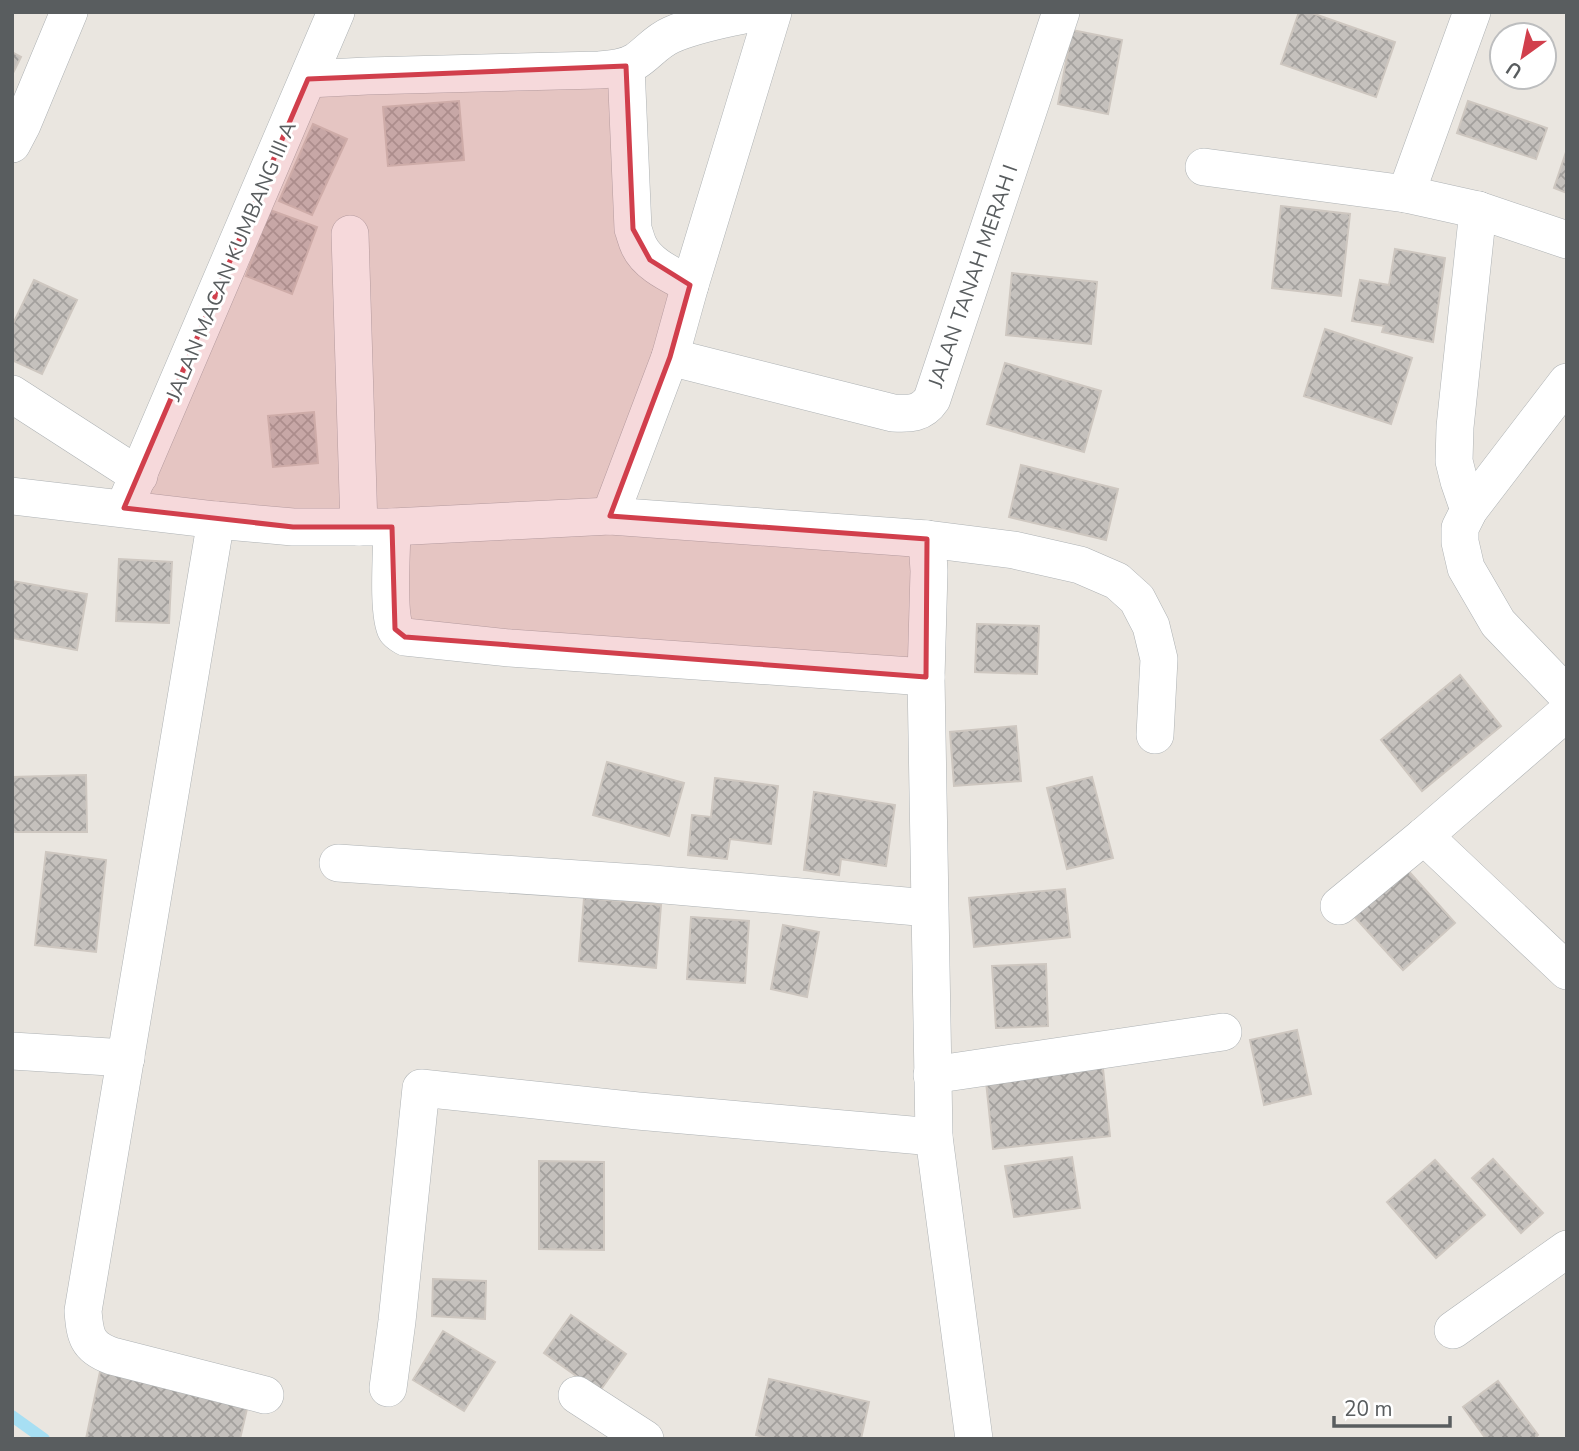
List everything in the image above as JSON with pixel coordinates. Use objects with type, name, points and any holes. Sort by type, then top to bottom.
[{"type":"street","points":[[12,144],[69,12]]},
{"type":"street","name":"JALAN MACAN KUMBANG III A","points":[[132,492],[336,12]]},
{"type":"street","points":[[308,79],[599,70],[626,66],[669,36],[689,28],[756,12]]},
{"type":"street","points":[[610,516],[670,357],[773,12]]},
{"type":"street","name":"JALAN TANAH MERAH I","points":[[670,357],[893,413],[908,414],[927,407],[932,399],[1061,12]]},
{"type":"street","points":[[1406,194],[1472,12]]},
{"type":"street","points":[[626,66],[633,229],[639,248],[650,260],[690,285]]},
{"type":"street","points":[[1204,167],[1406,194],[1478,210],[1567,240]]},
{"type":"street","points":[[1469,510],[1454,461],[1454,449],[1478,210]]},
{"type":"street","points":[[350,234],[375,527],[391,585],[392,611],[397,632],[405,637],[523,649],[926,677]]},
{"type":"street","points":[[1567,382],[1469,510],[1460,528],[1466,568],[1498,623],[1567,695]]},
{"type":"street","points":[[12,394],[132,492]]},
{"type":"street","points":[[12,496],[132,492],[216,520],[293,527],[375,527],[610,516],[927,539],[1014,550],[1080,565],[1117,581],[1137,599],[1151,626],[1159,659],[1155,735]]},
{"type":"street","points":[[216,520],[83,1311],[87,1339],[101,1352],[265,1395]]},
{"type":"street","points":[[927,539],[929,571],[926,677],[934,1138],[974,1439]]},
{"type":"street","points":[[1339,906],[1567,712]]},
{"type":"street","points":[[1424,836],[1567,971]]},
{"type":"street","points":[[338,863],[653,884],[929,908]]},
{"type":"street","points":[[932,1075],[1223,1032]]},
{"type":"street","points":[[12,1051],[126,1058]]},
{"type":"street","points":[[388,1388],[421,1088],[934,1138]]},
{"type":"street","points":[[1453,1330],[1567,1249]]},
{"type":"street","points":[[577,1395],[645,1439]]},
{"type":"highlighted area","points":[[626,66],[633,229],[650,260],[690,285],[670,357],[610,516],[927,539],[926,677],[405,637],[395,629],[392,527],[293,527],[124,508],[308,79]]},
{"type":"building","points":[[1299,12],[1309,12],[1395,42],[1376,97],[1281,64]]},
{"type":"building","points":[[1072,30],[1122,40],[1108,114],[1058,104]]},
{"type":"building","points":[[12,52],[21,57],[12,75]]},
{"type":"building","points":[[459,101],[464,160],[388,166],[383,107]]},
{"type":"building","points":[[1468,101],[1547,128],[1536,159],[1457,133]]},
{"type":"building","points":[[313,124],[347,139],[312,215],[279,201]]},
{"type":"building","points":[[1567,149],[1567,193],[1554,188]]},
{"type":"building","points":[[1281,206],[1350,214],[1341,296],[1272,288]]},
{"type":"building","points":[[270,210],[317,227],[292,294],[246,276]]},
{"type":"building","points":[[1395,249],[1445,258],[1433,342],[1382,332],[1384,326],[1352,321],[1360,280],[1389,285]]},
{"type":"building","points":[[1012,273],[1097,282],[1091,344],[1006,335]]},
{"type":"building","points":[[34,280],[77,300],[42,374],[12,360],[12,326]]},
{"type":"building","points":[[1325,329],[1412,358],[1391,424],[1304,396]]},
{"type":"building","points":[[1005,363],[1101,391],[1084,452],[987,424]]},
{"type":"building","points":[[314,412],[318,463],[273,467],[268,416]]},
{"type":"building","points":[[1021,465],[1118,489],[1106,540],[1009,517]]},
{"type":"building","points":[[119,559],[172,562],[169,623],[116,621]]},
{"type":"building","points":[[12,581],[87,594],[77,650],[12,638]]},
{"type":"building","points":[[977,624],[1039,626],[1037,674],[975,672]]},
{"type":"building","points":[[1460,675],[1501,726],[1422,791],[1381,740]]},
{"type":"building","points":[[1016,726],[1021,781],[954,786],[950,732]]},
{"type":"building","points":[[607,762],[684,783],[669,836],[593,815]]},
{"type":"building","points":[[86,775],[87,832],[12,832],[12,777]]},
{"type":"building","points":[[1092,777],[1113,858],[1067,869],[1047,788]]},
{"type":"building","points":[[715,778],[778,786],[771,844],[730,839],[727,859],[688,855],[692,815],[711,817]]},
{"type":"building","points":[[814,792],[895,805],[886,866],[841,859],[839,875],[804,870]]},
{"type":"building","points":[[46,852],[106,860],[96,952],[35,945]]},
{"type":"building","points":[[1404,866],[1455,923],[1403,970],[1351,913]]},
{"type":"building","points":[[1065,889],[1070,937],[974,947],[969,898]]},
{"type":"building","points":[[584,898],[661,905],[656,968],[579,961]]},
{"type":"building","points":[[691,917],[749,921],[745,983],[687,979]]},
{"type":"building","points":[[783,925],[819,932],[807,997],[771,989]]},
{"type":"building","points":[[1046,964],[1048,1026],[996,1028],[992,966]]},
{"type":"building","points":[[1297,1030],[1311,1094],[1264,1105],[1250,1040]]},
{"type":"building","points":[[1102,1059],[1110,1136],[993,1149],[985,1072]]},
{"type":"building","points":[[1072,1157],[1080,1208],[1014,1217],[1005,1166]]},
{"type":"building","points":[[1493,1159],[1543,1213],[1521,1233],[1472,1178]]},
{"type":"building","points":[[1435,1160],[1485,1215],[1436,1258],[1387,1202]]},
{"type":"building","points":[[539,1161],[604,1162],[604,1250],[539,1249]]},
{"type":"building","points":[[433,1279],[486,1281],[485,1319],[432,1316]]},
{"type":"building","points":[[571,1315],[626,1354],[599,1392],[544,1353]]},
{"type":"building","points":[[443,1331],[495,1362],[464,1411],[413,1380]]},
{"type":"building","points":[[101,1367],[249,1400],[240,1439],[86,1439]]},
{"type":"building","points":[[769,1379],[869,1402],[861,1439],[773,1439],[756,1435]]},
{"type":"building","points":[[1498,1381],[1538,1435],[1534,1439],[1486,1439],[1463,1407]]},
{"type":"waterway","points":[[12,1416],[44,1439]]}]
